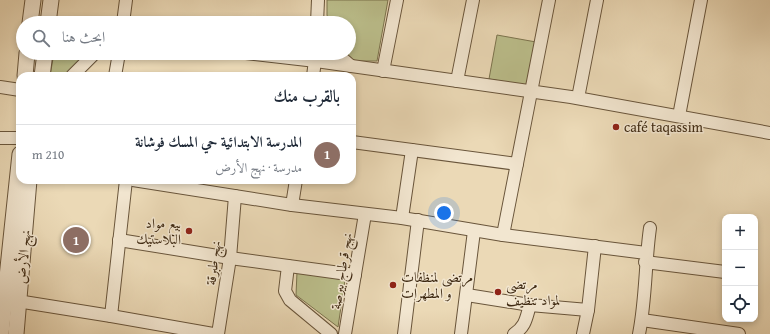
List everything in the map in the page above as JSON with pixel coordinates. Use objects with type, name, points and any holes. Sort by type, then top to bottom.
[{"type":"street","points":[[31,16],[33,0]]},
{"type":"street","points":[[49,16],[51,0]]},
{"type":"street","points":[[124,16],[126,0]]},
{"type":"street","points":[[318,0],[318,16]]},
{"type":"street","points":[[383,71],[397,0]]},
{"type":"street","points":[[457,81],[473,0]]},
{"type":"street","points":[[503,235],[549,0]]},
{"type":"street","points":[[578,98],[597,0]]},
{"type":"street","points":[[679,116],[701,0]]},
{"type":"street","points":[[25,72],[26,60]]},
{"type":"street","points":[[43,72],[44,60]]},
{"type":"street","points":[[76,72],[88,60]]},
{"type":"street","points":[[116,72],[118,60]]},
{"type":"street","points":[[314,72],[316,60]]},
{"type":"street","points":[[328,60],[383,71],[578,98],[770,133]]},
{"type":"street","points":[[345,60],[352,66]]},
{"type":"street","points":[[0,87],[16,89]]},
{"type":"street","points":[[0,138],[16,138]]},
{"type":"street","points":[[356,143],[517,164]]},
{"type":"street","points":[[402,218],[412,150]]},
{"type":"street","name":"نهج الأرض","points":[[16,334],[8,300],[18,184]]},
{"type":"street","name":"نهج الأرض","points":[[1,334],[28,184]]},
{"type":"street","points":[[112,316],[126,184]]},
{"type":"street","points":[[158,184],[292,205],[418,220],[474,231],[595,246],[646,258],[722,271]]},
{"type":"street","points":[[292,205],[295,184]]},
{"type":"street","name":"نهج طبرقة","points":[[218,334],[230,258],[235,196]]},
{"type":"street","name":"نهج قرطاج بيرصة","points":[[345,334],[365,214]]},
{"type":"street","points":[[404,334],[418,220]]},
{"type":"street","points":[[639,334],[642,320],[646,258],[650,228]]},
{"type":"street","points":[[461,334],[474,231]]},
{"type":"street","points":[[119,240],[230,258],[355,275]]},
{"type":"street","points":[[583,334],[588,310],[595,246]]},
{"type":"street","points":[[288,266],[285,291],[290,300],[330,334]]},
{"type":"street","points":[[467,295],[530,305],[588,310]]},
{"type":"street","points":[[8,300],[112,316],[213,334]]},
{"type":"street","points":[[514,334],[525,324],[530,305]]},
{"type":"street","points":[[642,320],[739,334]]},
{"type":"green space","points":[[327,0],[388,0],[377,61],[349,60],[356,60],[356,16],[327,15]]},
{"type":"green space","points":[[497,35],[536,42],[529,86],[489,79]]},
{"type":"green space","points":[[53,60],[79,60],[68,72],[51,72]]},
{"type":"green space","points":[[297,272],[345,280],[338,327],[296,295]]},
{"type":"place","name":"café taqassim","points":[[616,127]]},
{"type":"place","name":"بيع مواد البلاستيك","points":[[189,231]]},
{"type":"place","name":"المدرسة الابتدائية حي المسك فوشانة","points":[[76,240]]},
{"type":"place","name":"مرتضى لمنظفات و المطهرات","points":[[393,285]]},
{"type":"place","name":"مرتضى لمواد تنظيف","points":[[498,292]]}]
